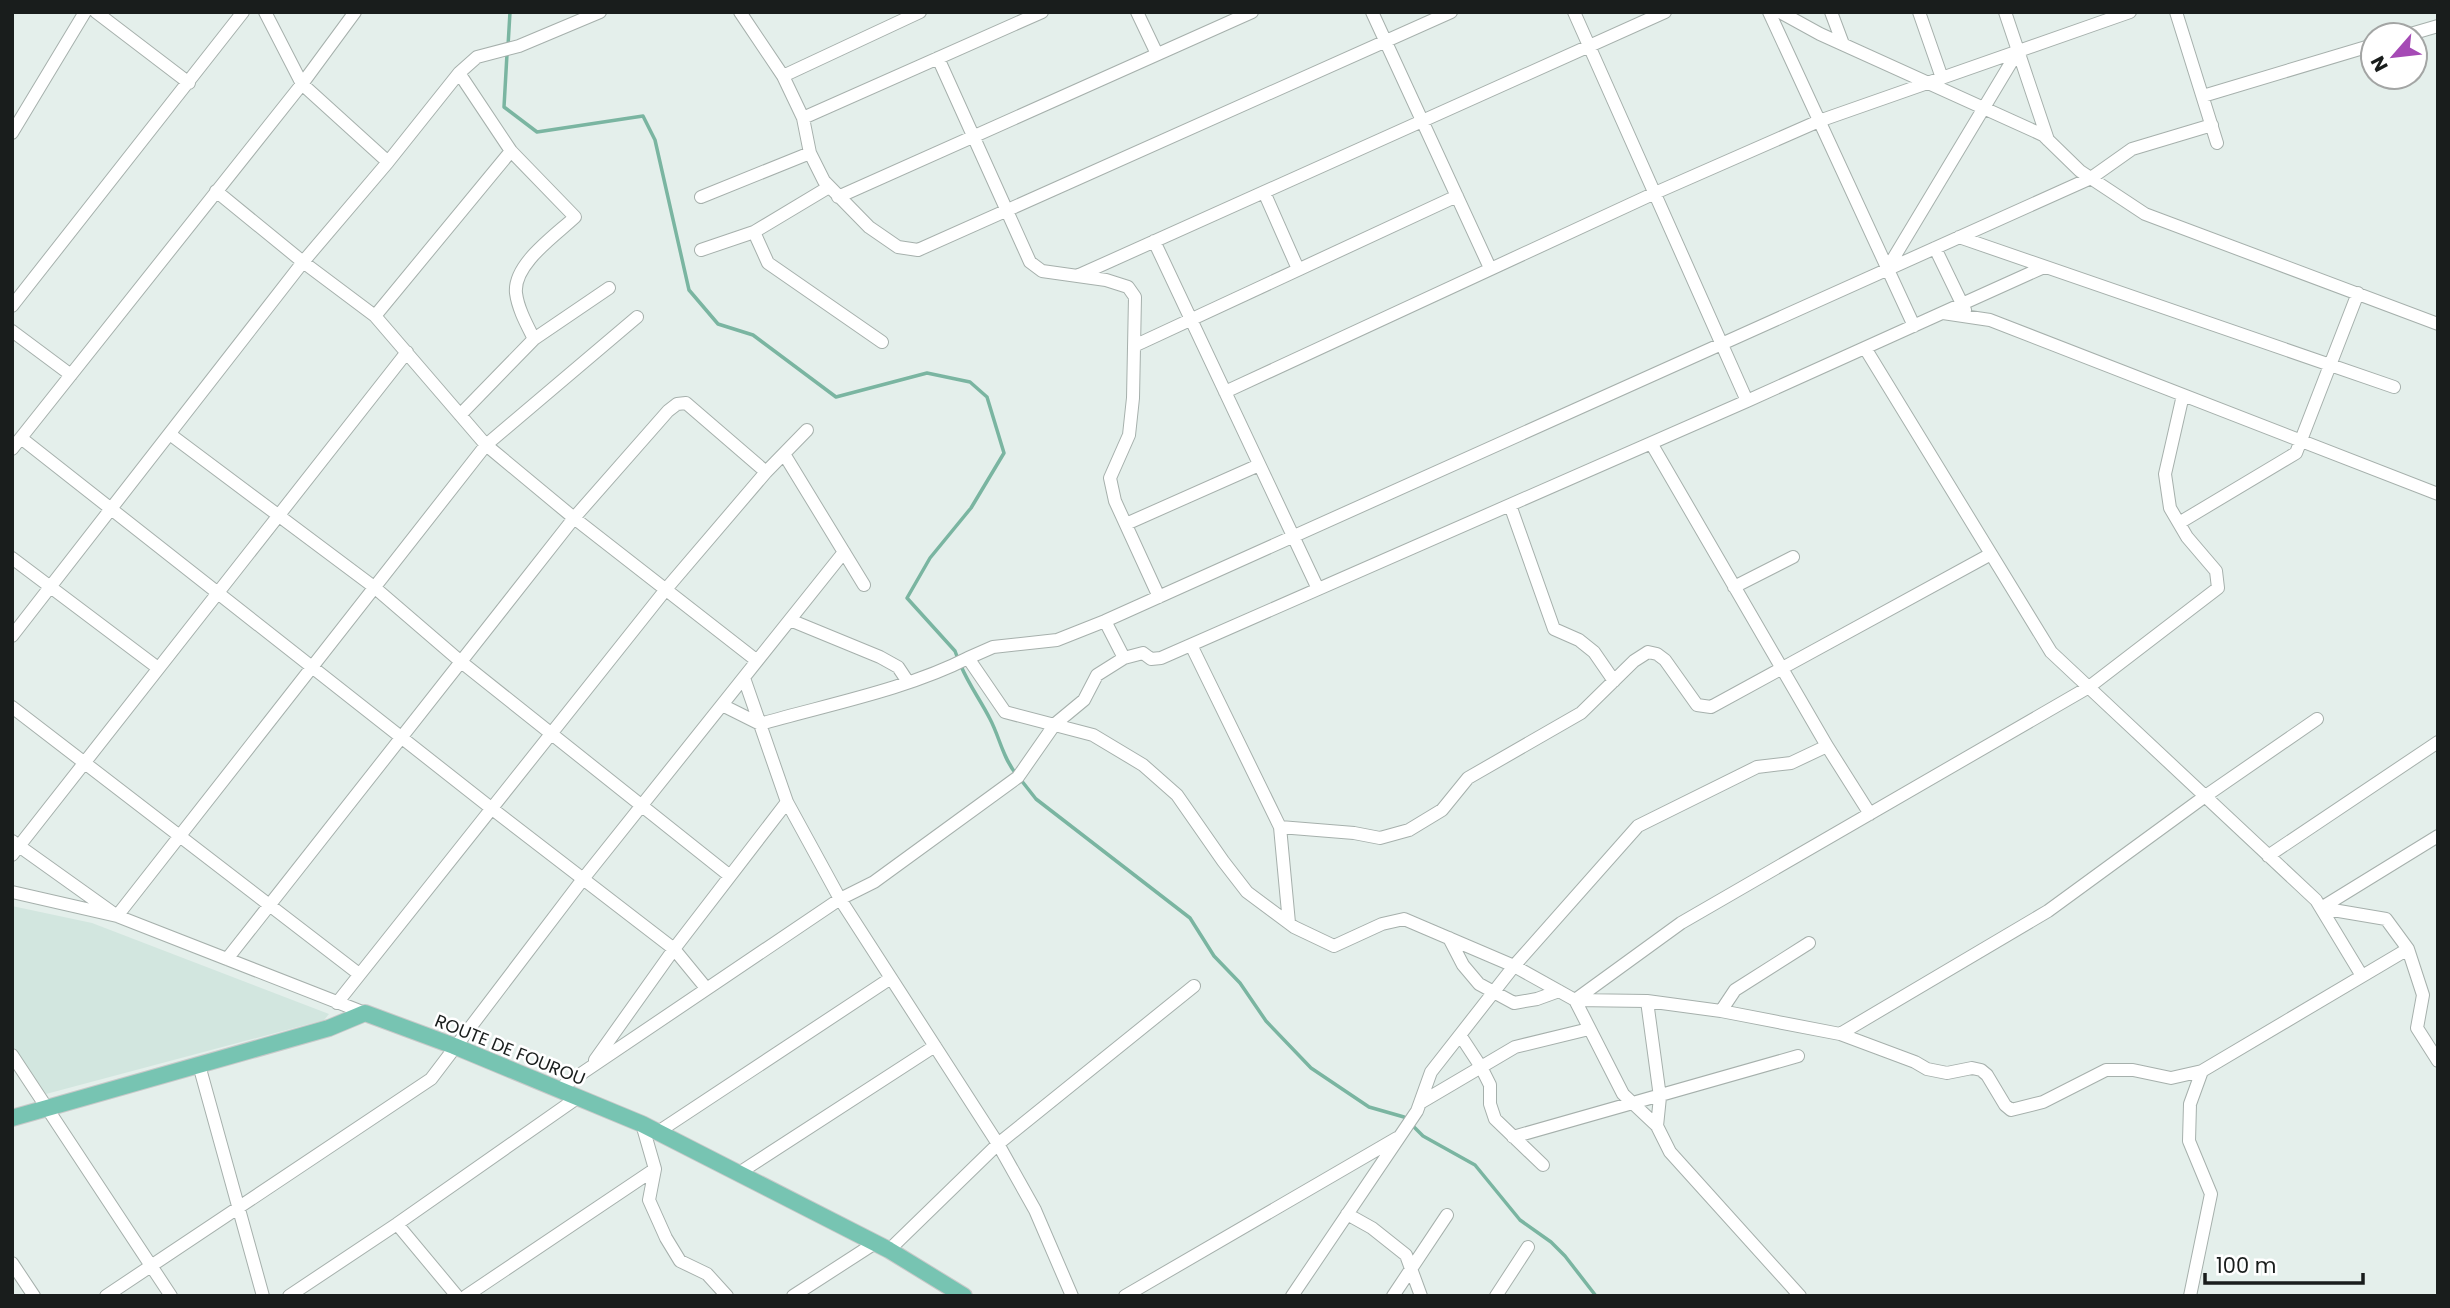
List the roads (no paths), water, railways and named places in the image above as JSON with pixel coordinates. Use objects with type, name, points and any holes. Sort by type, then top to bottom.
[{"type":"main road","name":"ROUTE DE FOUROU","points":[[365,1013],[454,1046],[642,1124],[882,1246],[950,1291]]},
{"type":"main road","points":[[12,1118],[329,1028],[365,1013]]},
{"type":"street","points":[[12,133],[85,12]]},
{"type":"street","points":[[96,12],[189,83]]},
{"type":"street","points":[[12,306],[243,12]]},
{"type":"street","points":[[265,12],[302,84],[388,162]]},
{"type":"street","points":[[12,449],[302,84],[355,12]]},
{"type":"street","points":[[12,636],[303,262],[459,73],[477,57],[519,46],[600,12]]},
{"type":"street","points":[[740,12],[783,76],[803,118],[810,153],[824,181],[869,227],[898,247],[918,250],[1451,12]]},
{"type":"street","points":[[783,76],[920,12]]},
{"type":"street","points":[[803,118],[1042,12]]},
{"type":"street","points":[[1137,12],[1157,54]]},
{"type":"street","points":[[701,250],[754,232],[834,192],[973,137],[1252,12]]},
{"type":"street","points":[[1372,12],[1490,268]]},
{"type":"street","points":[[1574,12],[1747,401]]},
{"type":"street","points":[[1076,276],[1665,12]]},
{"type":"street","points":[[1769,12],[1914,326]]},
{"type":"street","points":[[1780,12],[1843,44],[2043,135],[2080,171],[2145,214],[2438,324]]},
{"type":"street","points":[[1830,12],[1843,44]]},
{"type":"street","points":[[1919,12],[1942,78]]},
{"type":"street","points":[[2005,12],[2048,140]]},
{"type":"street","points":[[1225,392],[1490,268],[1819,121],[2018,51],[2092,18],[2130,12]]},
{"type":"street","points":[[2176,12],[2217,143]]},
{"type":"street","points":[[2203,96],[2359,49]]},
{"type":"street","points":[[1887,270],[2018,51]]},
{"type":"street","points":[[938,58],[1030,262],[1042,271],[1106,280],[1128,287],[1135,296],[1129,435],[1110,478],[1115,501],[1159,597]]},
{"type":"street","points":[[459,73],[510,151],[575,217],[530,258],[518,275],[515,290],[518,306],[534,340]]},
{"type":"street","points":[[722,705],[760,724],[908,682],[949,668],[993,647],[1057,640],[1159,597],[2091,178],[2132,149],[2211,125]]},
{"type":"street","points":[[375,316],[510,151]]},
{"type":"street","points":[[701,197],[810,153]]},
{"type":"street","points":[[216,191],[375,316],[486,445],[574,518],[756,660]]},
{"type":"street","points":[[1264,192],[1298,269]]},
{"type":"street","points":[[1134,346],[1457,195]]},
{"type":"street","points":[[754,232],[768,263],[882,342]]},
{"type":"street","points":[[1959,237],[2394,387]]},
{"type":"street","points":[[1154,241],[1318,589]]},
{"type":"street","points":[[1935,248],[1968,317]]},
{"type":"street","points":[[557,1090],[839,899],[874,882],[1018,777],[1055,724],[1084,701],[1097,675],[1124,659],[1143,653],[1151,659],[1161,658],[1747,401],[2044,267]]},
{"type":"street","points":[[460,415],[534,340],[609,288]]},
{"type":"street","points":[[2179,523],[2296,453],[2358,293]]},
{"type":"street","points":[[1941,313],[1990,320],[2438,494]]},
{"type":"street","points":[[117,916],[486,445],[637,317]]},
{"type":"street","points":[[12,331],[71,376]]},
{"type":"street","points":[[1865,348],[2051,652],[2316,900],[2362,976]]},
{"type":"street","points":[[117,916],[15,847],[85,762],[407,352]]},
{"type":"street","points":[[1575,1000],[1681,923],[2089,687],[2218,588],[2216,571],[2187,537],[2170,508],[2165,474],[2183,395]]},
{"type":"street","points":[[227,959],[574,518],[668,411],[677,404],[686,403],[766,472]]},
{"type":"street","points":[[337,1003],[667,588],[766,472],[807,430]]},
{"type":"street","points":[[171,435],[374,587],[460,661],[730,876]]},
{"type":"street","points":[[21,438],[674,949],[706,988]]},
{"type":"street","points":[[1651,443],[1827,746],[1870,814]]},
{"type":"street","points":[[783,454],[864,585]]},
{"type":"street","points":[[1126,524],[1259,465]]},
{"type":"street","points":[[1510,505],[1554,628],[1579,640],[1594,652],[1614,681]]},
{"type":"street","points":[[106,1296],[431,1079],[583,879],[844,552]]},
{"type":"street","points":[[1280,827],[1354,833],[1380,838],[1409,830],[1443,810],[1468,778],[1581,713],[1634,661],[1648,652],[1665,660],[1679,684],[1697,705],[1711,707],[1991,554]]},
{"type":"street","points":[[1734,587],[1793,557]]},
{"type":"street","points":[[12,558],[158,668]]},
{"type":"street","points":[[790,620],[880,656],[898,667],[908,682]]},
{"type":"street","points":[[1105,621],[1124,659]]},
{"type":"street","points":[[1191,645],[1280,827],[1289,923]]},
{"type":"street","points":[[967,659],[1005,712],[1093,735],[1143,765],[1177,795],[1247,892],[1289,923],[1334,946],[1382,924],[1404,919],[1514,966],[1575,1000],[1647,1001],[1721,1011],[1840,1034],[1927,1069],[1947,1073],[1972,1068],[1981,1070],[2011,1110],[2043,1102],[2106,1070],[2133,1070],[2171,1078],[2202,1071],[2408,948]]},
{"type":"street","points":[[744,678],[787,802],[839,899],[998,1144],[1035,1210],[1072,1296]]},
{"type":"street","points":[[12,707],[359,974]]},
{"type":"street","points":[[1840,1034],[2048,911],[2316,719]]},
{"type":"street","points":[[2268,856],[2438,742]]},
{"type":"street","points":[[1292,1296],[1413,1116],[1431,1072],[1514,966],[1638,826],[1757,767],[1791,763],[1827,746]]},
{"type":"street","points":[[590,1067],[674,949],[787,802]]},
{"type":"street","points":[[2321,908],[2438,836]]},
{"type":"street","points":[[12,892],[117,916],[365,1013]]},
{"type":"street","points":[[2321,908],[2386,919],[2408,948],[2423,995],[2417,1028],[2438,1061]]},
{"type":"street","points":[[1449,938],[1463,965],[1479,984],[1514,1003],[1537,999],[1559,990]]},
{"type":"street","points":[[1721,1011],[1734,990],[1809,943]]},
{"type":"street","points":[[658,1132],[891,978]]},
{"type":"street","points":[[793,1296],[882,1246],[998,1144],[1194,986]]},
{"type":"street","points":[[1575,1000],[1623,1094],[1657,1126],[1670,1152],[1800,1296]]},
{"type":"street","points":[[1647,1001],[1660,1097],[1657,1126]]},
{"type":"street","points":[[1420,1103],[1515,1047],[1589,1029]]},
{"type":"street","points":[[1460,1035],[1490,1085],[1490,1104],[1495,1119],[1543,1165]]},
{"type":"street","points":[[739,1173],[934,1046]]},
{"type":"street","points":[[12,1055],[171,1296]]},
{"type":"street","points":[[1513,1137],[1798,1056]]},
{"type":"street","points":[[199,1065],[263,1296]]},
{"type":"street","points":[[2190,1296],[2211,1194],[2189,1141],[2190,1104],[2202,1071]]},
{"type":"street","points":[[289,1296],[577,1098]]},
{"type":"street","points":[[642,1124],[655,1169],[649,1200],[666,1238],[680,1261],[707,1274],[727,1296]]},
{"type":"street","points":[[1125,1296],[1402,1133]]},
{"type":"street","points":[[466,1296],[655,1169]]},
{"type":"street","points":[[1347,1214],[1384,1237],[1406,1255],[1421,1296]]},
{"type":"street","points":[[1394,1296],[1447,1215]]},
{"type":"street","points":[[397,1224],[457,1296]]},
{"type":"street","points":[[1496,1296],[1528,1247]]},
{"type":"street","points":[[12,1264],[34,1296]]},
{"type":"waterway","points":[[508,46],[510,12]]},
{"type":"waterway","points":[[507,54],[504,107],[537,132],[643,116],[655,140],[689,290],[718,324],[753,335],[836,397],[927,373],[970,382],[987,397],[1004,453],[971,508],[930,558],[907,598],[955,651],[958,659]]},
{"type":"waterway","points":[[961,666],[1016,774]]},
{"type":"waterway","points":[[1021,780],[1036,799],[1190,918],[1214,956],[1240,983],[1266,1021],[1311,1068],[1369,1107],[1404,1117],[1423,1136],[1475,1165],[1520,1220],[1551,1242],[1565,1256],[1596,1296]]}]
